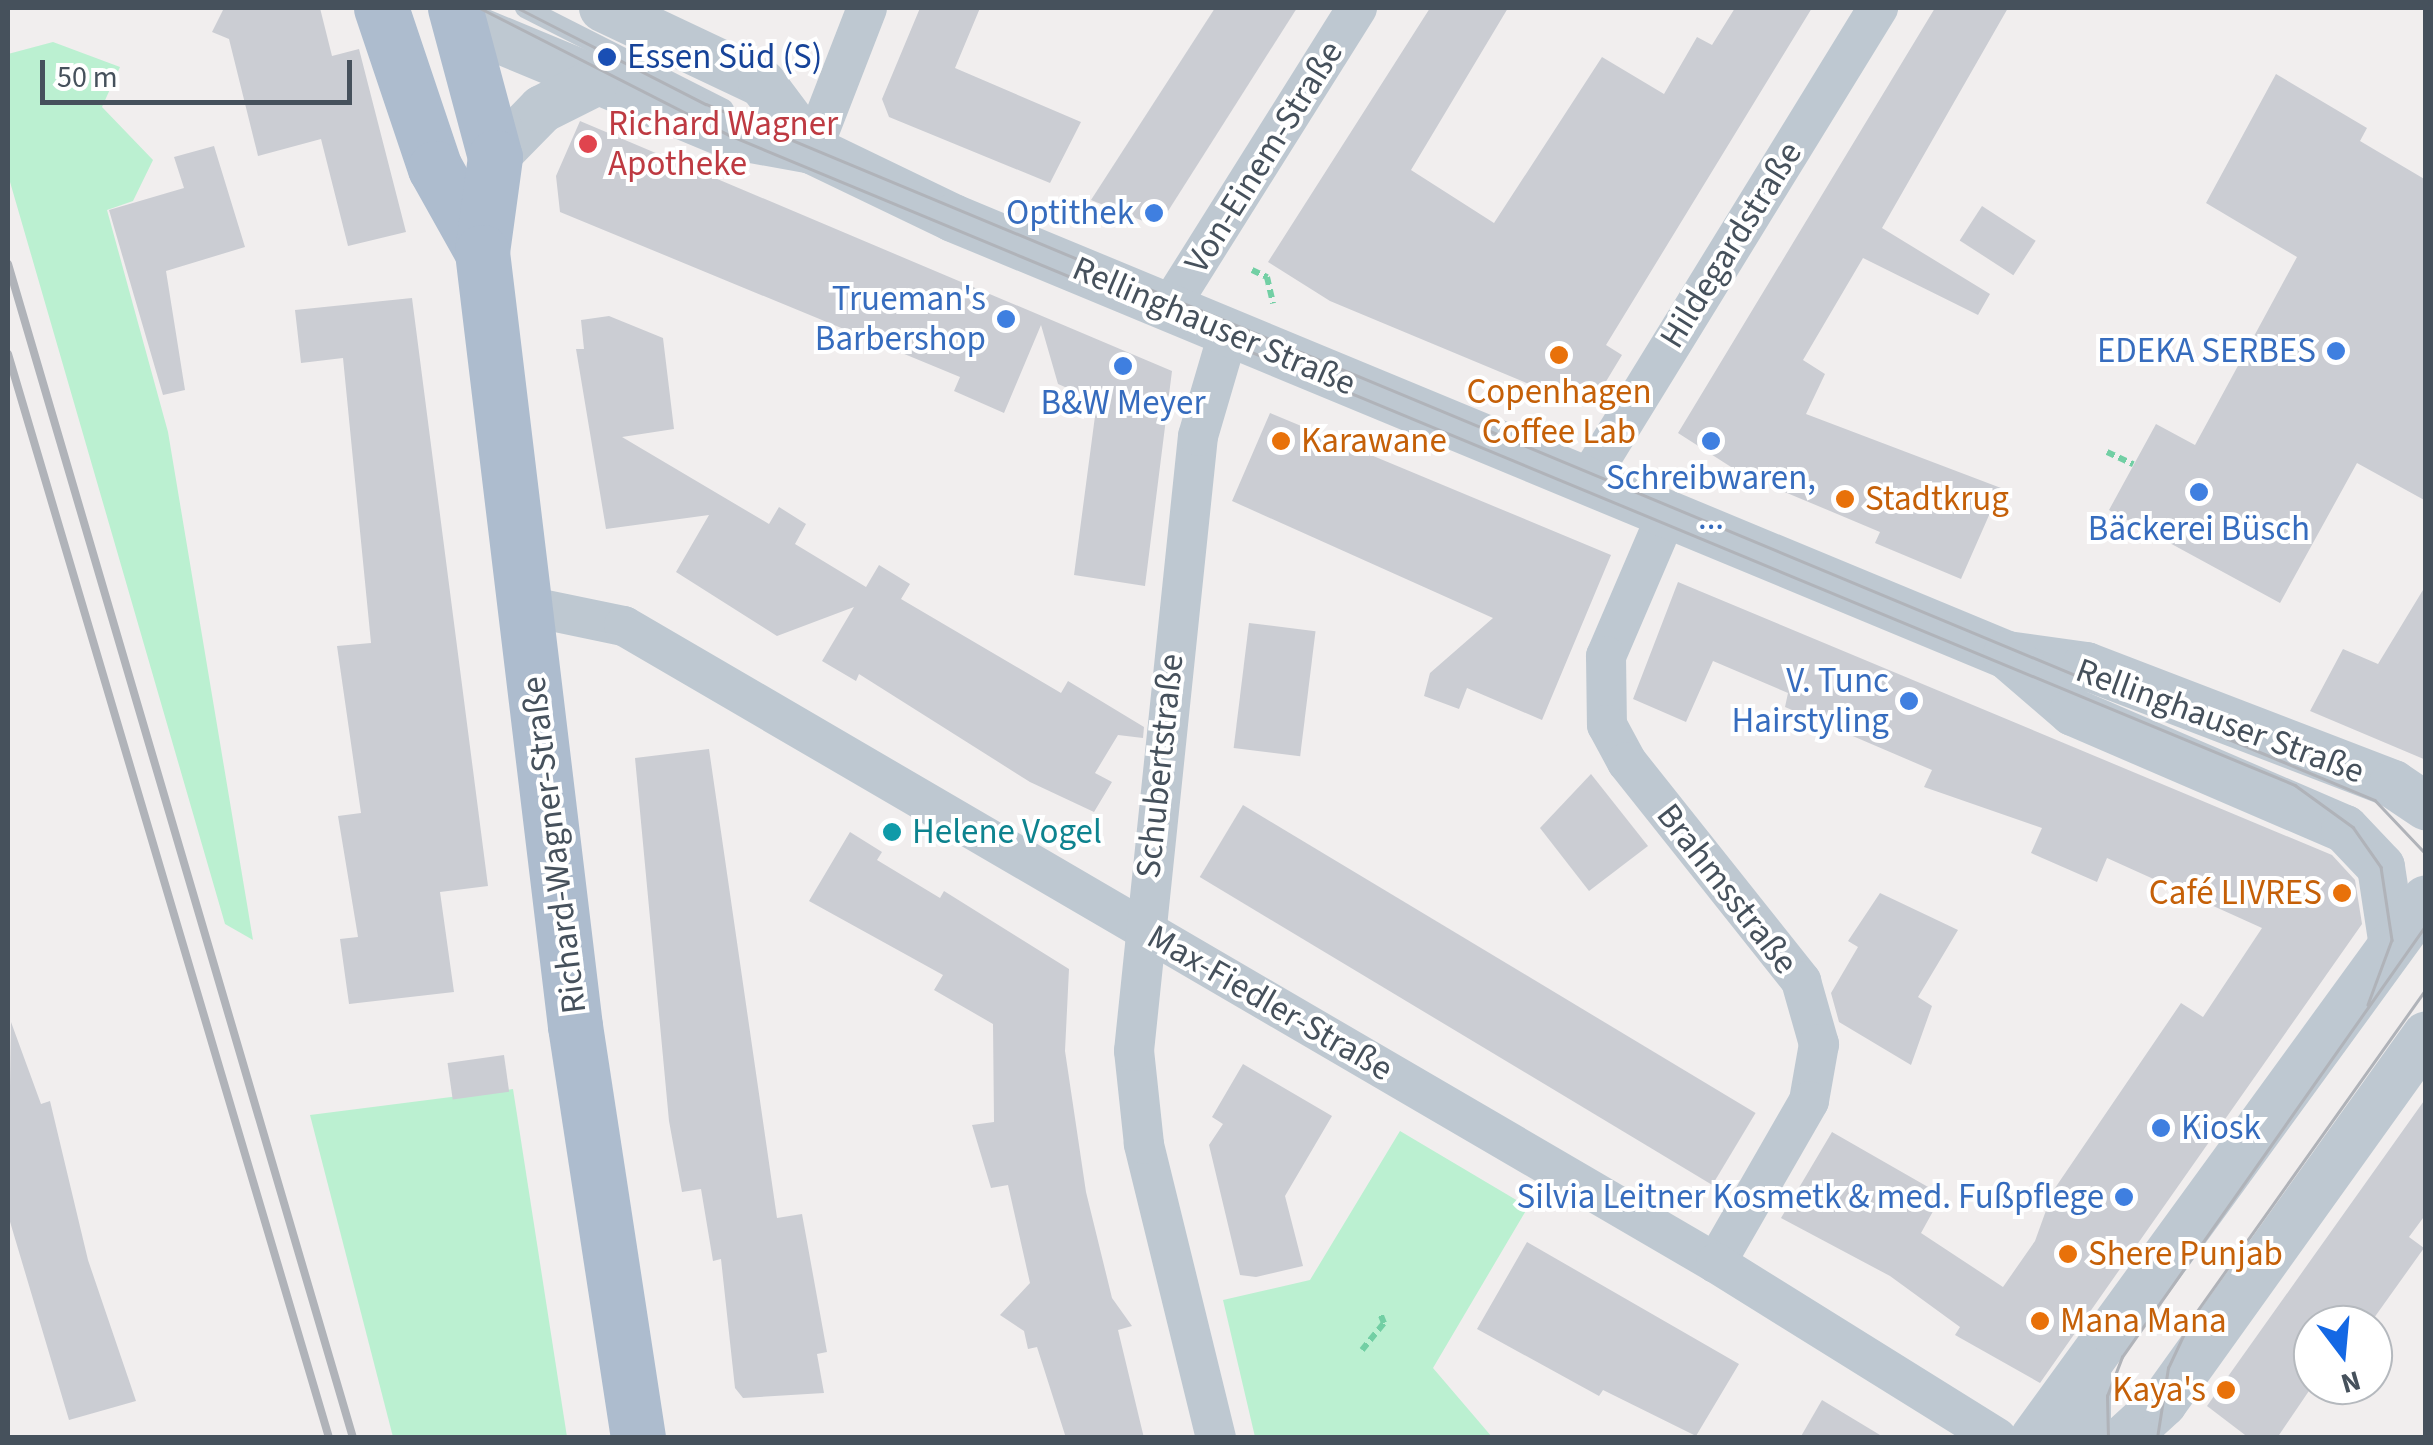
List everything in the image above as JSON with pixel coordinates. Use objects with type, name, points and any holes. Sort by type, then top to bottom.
[{"type":"main road","name":"Richard-Wagner-Straße","points":[[381,8],[434,168],[482,252]]},
{"type":"main road","name":"Richard-Wagner-Straße","points":[[457,15],[495,157],[482,252],[575,1026],[638,1438]]},
{"type":"street","name":"Rellinghauser Straße","points":[[603,8],[762,83],[812,150]]},
{"type":"street","points":[[812,150],[867,8]]},
{"type":"street","name":"Von-Einem-Straße","points":[[1170,306],[1357,8]]},
{"type":"street","name":"Hildegardstraße","points":[[1586,483],[1878,8]]},
{"type":"street","name":"Rellinghauser Straße","points":[[457,15],[594,83],[729,135],[812,150],[1586,483],[2007,656],[2086,666],[2415,792]]},
{"type":"street","points":[[495,157],[542,109],[594,83]]},
{"type":"street","name":"Schubertstraße","points":[[1216,1438],[1144,1144],[1134,1051],[1142,929],[1198,436],[1229,331]]},
{"type":"street","name":"Brahmsstraße","points":[[1668,514],[1606,656],[1607,725],[1626,762],[1801,981],[1819,1044],[1808,1101],[1716,1262]]},
{"type":"street","name":"Max-Fiedler-Straße","points":[[526,606],[624,626],[1716,1262],[1997,1438]]},
{"type":"street","name":"Rellinghauser Straße","points":[[2007,656],[2073,712],[2344,830],[2381,867],[2416,913]]},
{"type":"street","points":[[2034,1438],[2087,1371],[2416,913]]},
{"type":"street","points":[[2125,1438],[2162,1420],[2426,1036]]},
{"type":"street","points":[[2087,1371],[2087,1438]]},
{"type":"lane","points":[[525,8],[812,150]]},
{"type":"path","name":"Rellinghauser Straße","points":[[1252,270],[1267,277]]},
{"type":"path","points":[[2107,452],[2133,464]]},
{"type":"path","points":[[1362,1350],[1384,1323],[1380,1312]]},
{"type":"green space","points":[[53,42],[120,67],[102,107],[153,160],[133,201],[107,210],[168,432],[253,940],[225,924],[8,175],[8,54]]},
{"type":"green space","points":[[513,1089],[567,1437],[393,1437],[310,1115]]},
{"type":"green space","points":[[1400,1131],[1528,1207],[1433,1368],[1492,1437],[1255,1437],[1223,1300],[1310,1280]]},
{"type":"building","points":[[224,8],[320,8],[332,56],[359,49],[406,232],[348,246],[321,139],[258,156],[229,39],[212,32]]},
{"type":"building","points":[[920,8],[980,8],[955,68],[1081,122],[1050,183],[889,117],[882,99]]},
{"type":"building","points":[[1215,8],[1297,8],[1163,219],[1148,223],[1091,200]]},
{"type":"building","points":[[1430,8],[1508,8],[1411,170],[1494,223],[1602,57],[1664,94],[1697,37],[1712,45],[1735,8],[1812,8],[1606,345],[1622,355],[1599,393],[1572,402],[1330,301],[1268,262]]},
{"type":"building","points":[[1935,8],[2008,8],[1882,228],[1990,294],[1978,315],[1863,258],[1803,360],[1825,374],[1806,414],[2001,488],[1961,579],[1875,543],[1880,532],[1742,474],[1678,433]]},
{"type":"building","name":"EDEKA SERBES","points":[[2276,74],[2367,128],[2360,141],[2426,180],[2426,501],[2357,463],[2280,603],[2109,510],[2156,424],[2195,445],[2297,257],[2206,203]]},
{"type":"building","points":[[580,121],[1172,371],[1145,586],[1074,575],[1097,401],[1058,384],[1041,325],[1004,413],[954,391],[960,377],[560,212],[556,176]]},
{"type":"building","points":[[214,146],[245,247],[166,271],[185,390],[163,395],[109,210],[184,188],[174,157]]},
{"type":"building","points":[[1982,206],[2036,241],[2013,275],[1960,240]]},
{"type":"building","points":[[412,298],[488,886],[440,892],[454,992],[349,1004],[340,939],[358,937],[338,816],[361,813],[337,646],[371,643],[343,358],[301,363],[295,310]]},
{"type":"building","points":[[609,316],[663,338],[674,429],[622,437],[769,524],[779,507],[806,524],[795,544],[866,587],[879,565],[910,584],[901,599],[1061,693],[1068,681],[1144,727],[1143,738],[1118,735],[1095,773],[1112,782],[1094,812],[1030,782],[859,674],[856,681],[822,661],[854,607],[777,636],[676,572],[709,515],[606,529],[576,349],[584,349],[581,320]]},
{"type":"building","points":[[1270,413],[1611,555],[1542,720],[1467,688],[1459,709],[1424,696],[1430,673],[1493,618],[1232,501]]},
{"type":"building","points":[[1678,582],[2332,855],[2355,880],[2362,924],[2040,1383],[1955,1335],[1960,1327],[1890,1276],[1781,1218],[1832,1132],[1942,1195],[1921,1233],[2003,1287],[2035,1241],[2053,1191],[2181,1003],[2203,1017],[2262,928],[2107,858],[2097,882],[2031,853],[2042,828],[1924,787],[1932,770],[1785,707],[1788,693],[1713,661],[1686,722],[1633,699]]},
{"type":"building","points":[[2426,585],[2426,760],[2310,711],[2343,649],[2378,664]]},
{"type":"building","points":[[1249,623],[1316,631],[1300,756],[1234,748]]},
{"type":"building","points":[[709,749],[777,1218],[802,1214],[827,1352],[817,1354],[824,1393],[743,1398],[735,1388],[721,1259],[713,1261],[701,1189],[682,1192],[669,1121],[635,758]]},
{"type":"building","points":[[1591,774],[1648,846],[1589,891],[1540,828]]},
{"type":"building","points":[[1243,805],[1756,1113],[1712,1185],[1200,877]]},
{"type":"building","points":[[850,832],[882,852],[877,860],[940,898],[944,891],[1069,969],[1065,1051],[1086,1192],[1112,1298],[1132,1326],[1118,1330],[1144,1438],[1066,1438],[1037,1347],[1028,1349],[1024,1331],[1000,1315],[1030,1283],[1008,1185],[991,1188],[972,1125],[994,1122],[993,1024],[934,990],[943,975],[809,901]]},
{"type":"building","points":[[1880,893],[1958,930],[1918,997],[1932,1006],[1911,1065],[1839,1022],[1831,993],[1858,947],[1848,941]]},
{"type":"building","points":[[11,1022],[41,1104],[50,1101],[88,1260],[136,1401],[69,1420],[8,1215]]},
{"type":"building","points":[[504,1055],[509,1092],[453,1100],[448,1063]]},
{"type":"building","points":[[1243,1064],[1332,1116],[1285,1196],[1303,1266],[1256,1277],[1240,1275],[1209,1145],[1223,1124],[1212,1117]]},
{"type":"building","points":[[2426,1098],[2426,1214],[2409,1237],[2424,1248],[2383,1305],[2293,1305],[2293,1405],[2299,1405],[2277,1438],[2249,1438],[2207,1406]]},
{"type":"building","points":[[1527,1242],[1739,1364],[1696,1436],[1603,1390],[1599,1396],[1477,1329]]},
{"type":"building","points":[[1822,1400],[1885,1438],[1800,1438]]},
{"type":"tram line","points":[[480,8],[729,135],[2295,785],[2353,827],[2381,867],[2392,940],[2368,1005]]},
{"type":"tram line","points":[[518,8],[706,104],[2375,800],[2426,854]]},
{"type":"tram line","points":[[2108,1438],[2107,1396],[2122,1357],[2426,925]]},
{"type":"tram line","points":[[2157,1438],[2168,1368],[2190,1321],[2426,989]]},
{"type":"railway","points":[[8,264],[353,1438]]},
{"type":"railway","points":[[8,354],[329,1438]]},
{"type":"place","name":"Essen Süd (S)","points":[[607,57]]},
{"type":"place","name":"Richard Wagner Apotheke","points":[[588,144]]},
{"type":"place","name":"Optithek","points":[[1154,213]]},
{"type":"place","name":"Trueman's Barbershop","points":[[1006,319]]},
{"type":"place","name":"EDEKA SERBES","points":[[2336,351]]},
{"type":"place","name":"Copenhagen Coffee Lab","points":[[1559,355]]},
{"type":"place","name":"B&W Meyer","points":[[1123,366]]},
{"type":"place","name":"Karawane","points":[[1281,441]]},
{"type":"place","name":"Schreibwaren, ...","points":[[1711,441]]},
{"type":"place","name":"Bäckerei Büsch","points":[[2199,492]]},
{"type":"place","name":"Stadtkrug","points":[[1845,499]]},
{"type":"place","name":"V. Tunc Hairstyling","points":[[1909,701]]},
{"type":"place","name":"Helene Vogel","points":[[892,832]]},
{"type":"place","name":"Café LIVRES","points":[[2342,893]]},
{"type":"place","name":"Kiosk","points":[[2161,1128]]},
{"type":"place","name":"Silvia Leitner Kosmetk & med. Fußpflege","points":[[2124,1197]]},
{"type":"place","name":"Shere Punjab","points":[[2068,1254]]},
{"type":"place","name":"Mana Mana","points":[[2040,1321]]},
{"type":"place","name":"Kaya's","points":[[2226,1390]]}]
